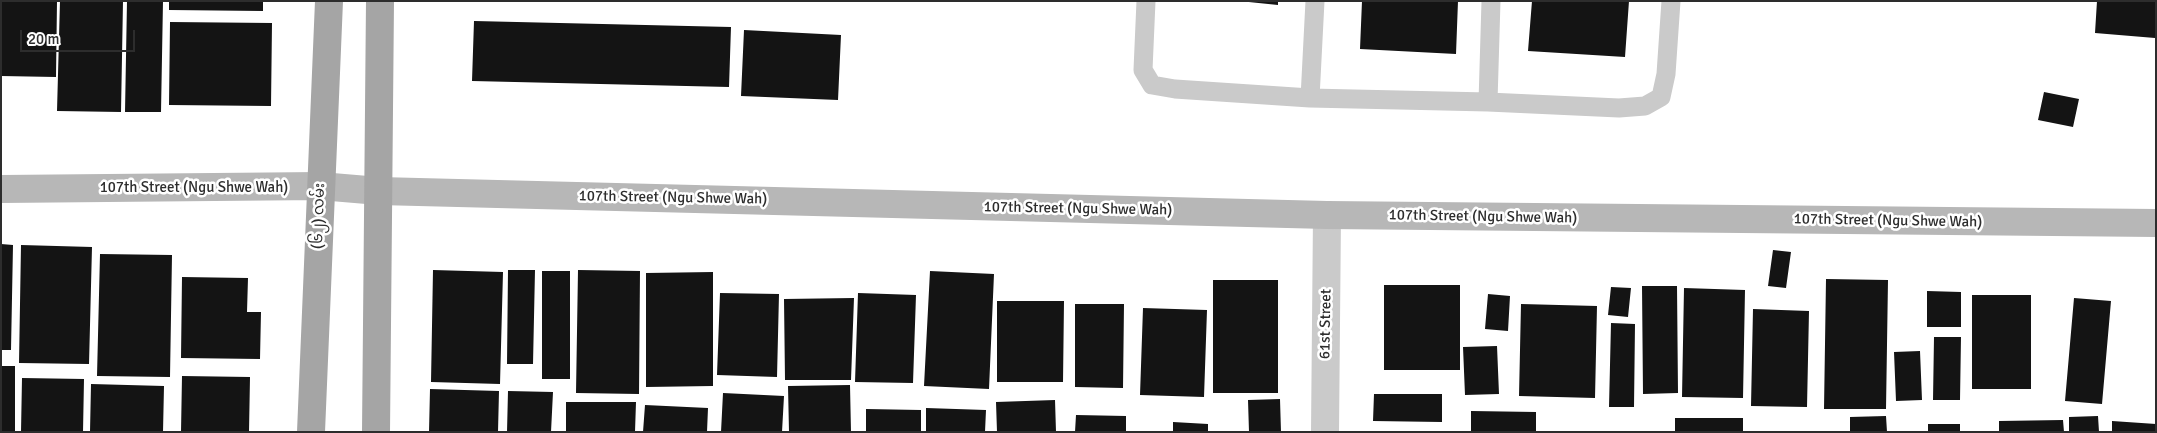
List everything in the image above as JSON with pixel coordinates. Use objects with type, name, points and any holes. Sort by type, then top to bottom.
[{"type":"main road","name":"(၆၂) လမ်း","points":[[310,432],[329,1]]},
{"type":"main road","points":[[376,432],[380,1]]},
{"type":"street","name":"107th Street (Ngu Shwe Wah)","points":[[1,189],[320,186],[379,191],[1327,215],[2156,223]]},
{"type":"street","name":"61st Street","points":[[1325,432],[1327,215]]},
{"type":"lane","points":[[1146,1],[1143,70],[1152,85],[1176,89],[1310,98],[1488,102],[1619,108],[1646,106],[1661,98],[1666,74],[1671,1]]},
{"type":"lane","points":[[1310,98],[1315,1]]},
{"type":"lane","points":[[1488,102],[1491,1]]},
{"type":"building","points":[[1,1],[57,1],[56,77],[1,76]]},
{"type":"building","points":[[60,1],[123,1],[121,112],[57,111]]},
{"type":"building","points":[[127,1],[163,1],[161,112],[125,112]]},
{"type":"building","points":[[169,1],[263,1],[263,11],[169,10]]},
{"type":"building","points":[[1239,1],[1278,1],[1278,5]]},
{"type":"building","points":[[1362,1],[1458,1],[1456,54],[1360,49]]},
{"type":"building","points":[[1532,1],[1629,1],[1625,57],[1528,51]]},
{"type":"building","points":[[2097,1],[2156,1],[2155,38],[2095,33]]},
{"type":"building","points":[[474,21],[731,27],[729,87],[472,81]]},
{"type":"building","points":[[170,22],[272,23],[271,106],[169,105]]},
{"type":"building","points":[[744,30],[841,35],[838,100],[741,96]]},
{"type":"building","points":[[2044,92],[2079,99],[2073,127],[2038,120]]},
{"type":"building","points":[[1,244],[13,245],[11,350],[1,350]]},
{"type":"building","points":[[21,245],[92,247],[89,364],[19,363]]},
{"type":"building","points":[[1773,250],[1791,252],[1786,288],[1768,286]]},
{"type":"building","points":[[100,254],[172,255],[170,377],[97,376]]},
{"type":"building","points":[[433,270],[503,272],[500,384],[431,382]]},
{"type":"building","points":[[508,270],[535,270],[533,364],[507,364]]},
{"type":"building","points":[[578,270],[640,271],[639,394],[576,393]]},
{"type":"building","points":[[542,271],[570,271],[570,379],[542,379]]},
{"type":"building","points":[[930,271],[994,274],[989,389],[924,386]]},
{"type":"building","points":[[713,272],[713,386],[646,387],[646,273]]},
{"type":"building","points":[[182,277],[248,278],[247,312],[261,312],[260,359],[181,358]]},
{"type":"building","points":[[1826,279],[1888,280],[1886,409],[1824,409]]},
{"type":"building","points":[[1213,280],[1278,280],[1278,393],[1213,393]]},
{"type":"building","points":[[1384,285],[1460,285],[1460,370],[1384,370]]},
{"type":"building","points":[[1642,286],[1677,286],[1678,393],[1643,394]]},
{"type":"building","points":[[1611,287],[1631,288],[1628,317],[1608,315]]},
{"type":"building","points":[[1684,288],[1745,290],[1743,398],[1682,397]]},
{"type":"building","points":[[1927,291],[1961,292],[1961,327],[1927,327]]},
{"type":"building","points":[[720,293],[779,294],[777,377],[717,375]]},
{"type":"building","points":[[858,293],[916,295],[913,383],[855,382]]},
{"type":"building","points":[[1488,294],[1510,296],[1508,331],[1485,329]]},
{"type":"building","points":[[1972,295],[2031,295],[2031,389],[1972,389]]},
{"type":"building","points":[[854,298],[851,380],[785,380],[784,299]]},
{"type":"building","points":[[2074,298],[2111,301],[2102,404],[2065,401]]},
{"type":"building","points":[[997,301],[1064,301],[1063,382],[997,382]]},
{"type":"building","points":[[1075,304],[1124,304],[1123,388],[1075,387]]},
{"type":"building","points":[[1521,304],[1597,306],[1595,398],[1519,396]]},
{"type":"building","points":[[1143,308],[1207,310],[1204,397],[1140,395]]},
{"type":"building","points":[[1753,309],[1809,311],[1807,407],[1751,406]]},
{"type":"building","points":[[1611,323],[1635,324],[1634,407],[1609,407]]},
{"type":"building","points":[[1934,337],[1961,337],[1960,400],[1933,400]]},
{"type":"building","points":[[1497,346],[1499,394],[1465,395],[1463,347]]},
{"type":"building","points":[[1920,351],[1922,400],[1896,401],[1894,352]]},
{"type":"building","points":[[1,366],[15,366],[15,432],[1,432]]},
{"type":"building","points":[[182,376],[250,377],[249,432],[181,432]]},
{"type":"building","points":[[22,378],[84,379],[83,432],[21,432]]},
{"type":"building","points":[[91,384],[164,386],[163,432],[90,432]]},
{"type":"building","points":[[850,385],[851,432],[789,432],[788,386]]},
{"type":"building","points":[[430,389],[499,391],[498,432],[429,432]]},
{"type":"building","points":[[508,391],[553,392],[551,432],[507,432]]},
{"type":"building","points":[[723,393],[784,396],[782,432],[721,432]]},
{"type":"building","points":[[1374,394],[1442,394],[1442,422],[1373,421]]},
{"type":"building","points":[[1280,399],[1281,432],[1249,432],[1248,400]]},
{"type":"building","points":[[1055,400],[1056,432],[997,432],[996,402]]},
{"type":"building","points":[[566,402],[636,402],[635,432],[566,432]]},
{"type":"building","points":[[645,405],[708,408],[707,432],[643,432]]},
{"type":"building","points":[[926,408],[986,410],[985,432],[926,432]]},
{"type":"building","points":[[866,409],[921,410],[921,432],[866,432]]},
{"type":"building","points":[[1471,411],[1536,412],[1536,432],[1471,432]]},
{"type":"building","points":[[1076,415],[1126,416],[1126,432],[1075,432]]},
{"type":"building","points":[[1886,416],[1887,432],[1850,432],[1850,417]]},
{"type":"building","points":[[2098,416],[2099,432],[2069,432],[2069,417]]},
{"type":"building","points":[[1675,418],[1743,418],[1743,432],[1675,432]]},
{"type":"building","points":[[2063,420],[2064,432],[1999,432],[1999,421]]},
{"type":"building","points":[[2112,421],[2156,424],[2156,432],[2112,432]]},
{"type":"building","points":[[1173,422],[1208,424],[1208,432],[1173,432]]},
{"type":"building","points":[[1928,424],[1960,424],[1960,432],[1928,432]]}]
